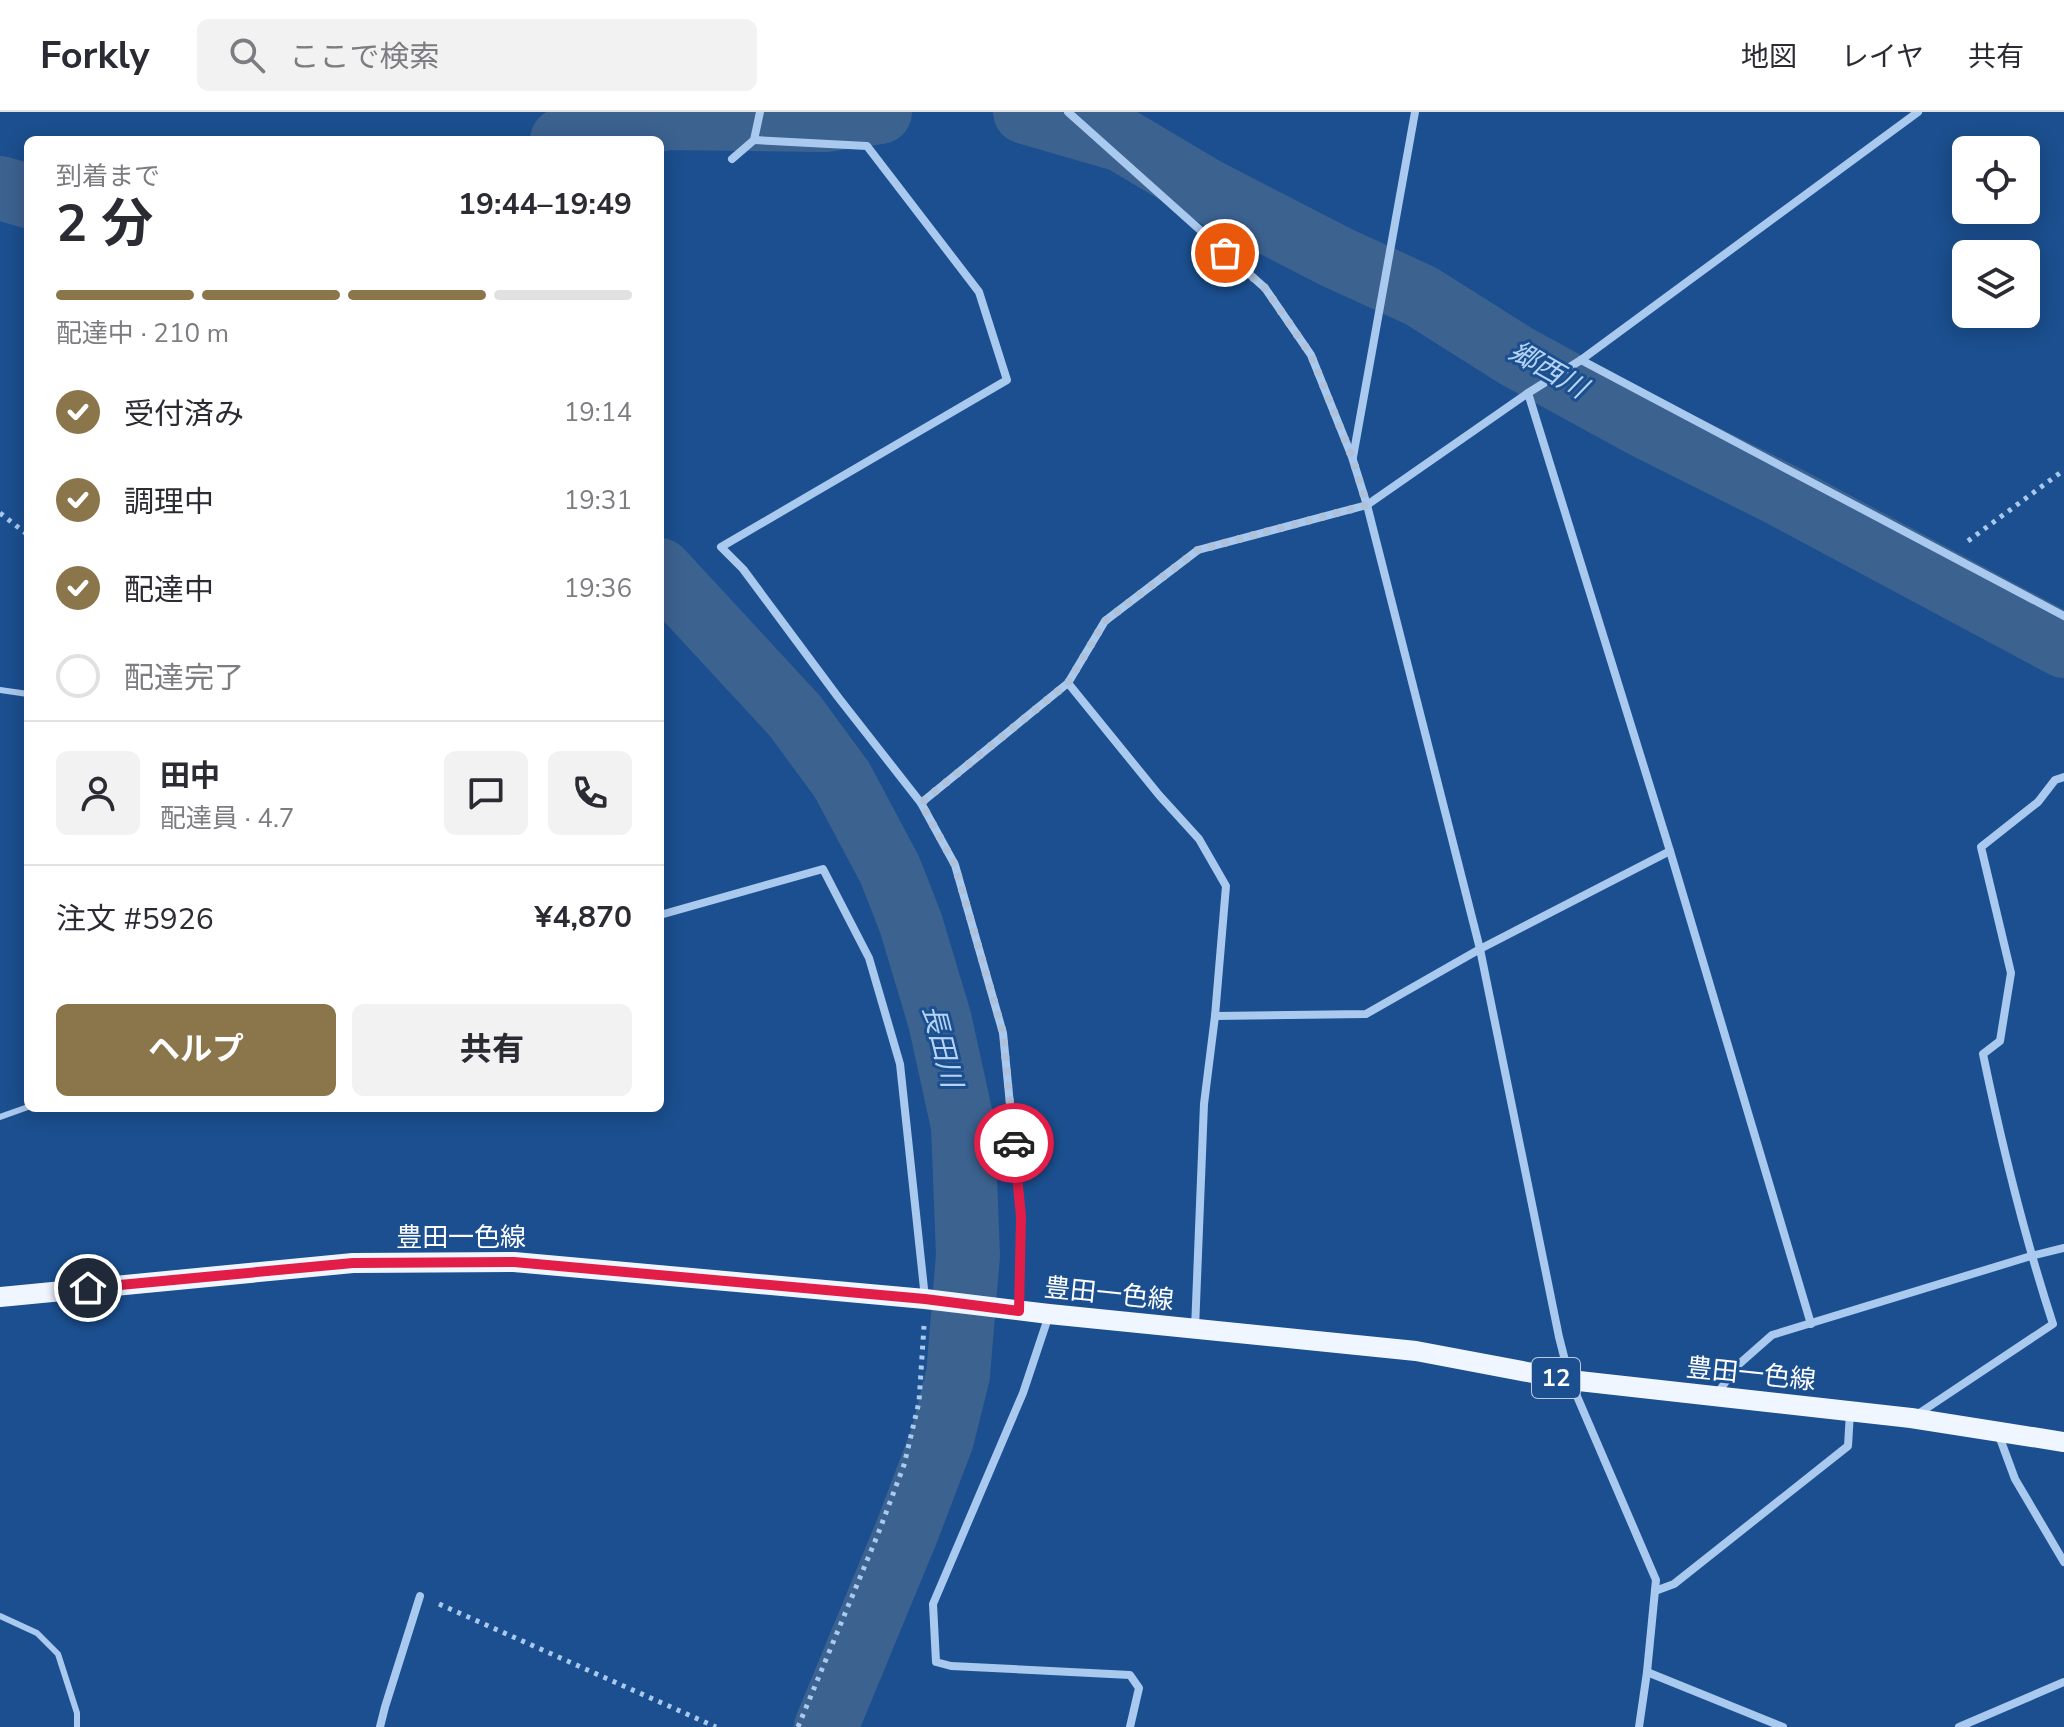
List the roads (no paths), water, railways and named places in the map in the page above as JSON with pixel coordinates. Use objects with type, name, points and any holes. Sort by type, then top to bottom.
[{"type":"main road","name":"豊田一色線","points":[[0,1297],[353,1263],[514,1262],[925,1299],[1416,1351],[1570,1380],[1911,1418],[2064,1442]]},
{"type":"street","points":[[732,159],[754,140],[760,112]]},
{"type":"street","points":[[1068,112],[1265,288],[1311,355],[1352,457],[1367,505],[1480,949],[1570,1380],[1656,1580],[1639,1727]]},
{"type":"street","points":[[1352,457],[1415,112]]},
{"type":"street","points":[[921,803],[1068,683],[1105,621],[1198,550],[1367,505],[1528,393],[1581,360],[1918,112]]},
{"type":"street","points":[[754,140],[867,146],[979,292],[1007,380],[721,547],[743,569],[921,803],[955,865],[1003,1033],[1021,1217],[1019,1311]]},
{"type":"street","points":[[1581,360],[2064,616]]},
{"type":"street","points":[[1528,393],[1670,851],[1811,1324]]},
{"type":"street","points":[[1068,683],[1199,839],[1226,886],[1203,1119],[1195,1329]]},
{"type":"street","points":[[1911,1418],[2053,1324],[2003,1153],[1983,1054],[2000,1041],[2011,973],[1981,847],[2038,802],[2055,780],[2064,777]]},
{"type":"street","points":[[1215,1016],[1366,1014],[1480,949],[1670,851]]},
{"type":"street","points":[[664,914],[823,869],[869,958],[900,1064],[925,1299]]},
{"type":"street","points":[[1715,1396],[1738,1365],[1772,1335],[2064,1248]]},
{"type":"street","points":[[1049,1314],[1023,1393],[933,1604],[936,1662],[951,1666],[1130,1675],[1139,1688],[1130,1727]]},
{"type":"street","points":[[1655,1591],[1674,1584],[1848,1446],[1850,1411]]},
{"type":"street","points":[[1998,1432],[2015,1479],[2064,1562]]},
{"type":"street","points":[[380,1727],[420,1596]]},
{"type":"street","points":[[1647,1672],[1783,1727]]},
{"type":"street","points":[[1959,1727],[2064,1682]]},
{"type":"lane","points":[[0,690],[24,693]]},
{"type":"lane","points":[[0,1117],[24,1108]]},
{"type":"lane","points":[[0,1616],[37,1633],[58,1654],[77,1713],[77,1727]]},
{"type":"waterway","name":"郷西川","points":[[581,136],[668,118],[825,120],[880,112]]},
{"type":"waterway","name":"郷西川","points":[[1025,112],[1122,140],[1206,190],[1336,257],[1421,296],[1516,356],[1644,426],[1782,495],[2064,646]]},
{"type":"waterway","name":"長田川","points":[[0,188],[24,195]]},
{"type":"waterway","name":"長田川","points":[[664,574],[795,716],[842,780],[890,870],[911,924],[940,1021],[963,1126],[968,1255],[958,1375],[942,1439],[826,1727]]}]
